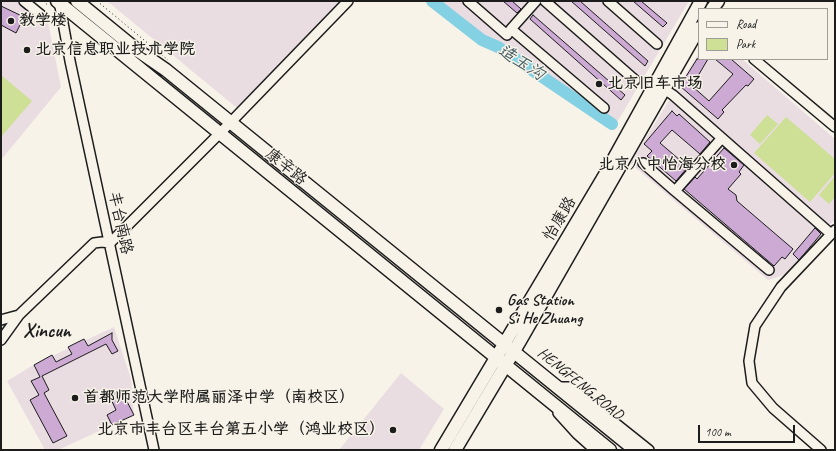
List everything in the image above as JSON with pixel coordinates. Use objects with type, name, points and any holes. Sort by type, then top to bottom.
[{"type":"main road","name":"康辛路","points":[[77,1],[137,50],[166,70],[504,344]]},
{"type":"main road","name":"康辛路","points":[[58,2],[495,358]]},
{"type":"main road","name":"怡康路","points":[[441,450],[606,173],[698,11]]},
{"type":"main road","name":"怡康路","points":[[455,450],[514,351],[698,30]]},
{"type":"main road","name":"HENGFENG ROAD","points":[[504,344],[634,450]]},
{"type":"main road","name":"HENGFENG ROAD","points":[[495,358],[610,450]]},
{"type":"street","points":[[24,1],[41,14]]},
{"type":"street","points":[[1,340],[19,315],[94,242],[110,243],[348,1]]},
{"type":"street","points":[[468,1],[507,35],[536,1]]},
{"type":"street","points":[[545,1],[635,80]]},
{"type":"street","points":[[608,1],[657,44]]},
{"type":"street","name":"丰台南路","points":[[58,2],[154,450]]},
{"type":"street","points":[[511,29],[604,108]]},
{"type":"street","points":[[755,60],[835,127]]},
{"type":"street","points":[[664,89],[673,95],[721,139],[833,232],[781,287],[755,326],[749,361],[752,383],[773,408],[821,450]]},
{"type":"street","points":[[675,191],[721,139]]},
{"type":"street","points":[[643,163],[769,270]]},
{"type":"street","points":[[1,320],[19,315]]},
{"type":"street","points":[[558,388],[570,387],[649,450]]},
{"type":"street","points":[[544,396],[577,434],[595,450]]},
{"type":"path","points":[[96,1],[170,61]]},
{"type":"shaded area","name":"北京信息职业技术学院","points":[[1,1],[32,1],[46,12],[61,87],[1,160]]},
{"type":"shaded area","points":[[107,1],[340,1],[237,108]]},
{"type":"shaded area","name":"北京旧车市场","points":[[436,1],[689,1],[616,124],[501,43],[485,38]]},
{"type":"shaded area","name":"北京八中怡海分校","points":[[698,55],[698,60],[743,60],[835,139],[835,219],[786,274],[768,280],[630,163]]},
{"type":"shaded area","name":"首都师范大学附属丽泽中学（南校区）","points":[[114,327],[131,379],[134,415],[58,450],[45,450],[7,381],[35,364]]},
{"type":"shaded area","name":"北京市丰台区丰台第五小学（鸿业校区）","points":[[401,373],[444,409],[419,450],[339,450]]},
{"type":"green space","points":[[1,75],[32,101],[1,137]]},
{"type":"green space","points":[[767,115],[778,124],[760,144],[750,135]]},
{"type":"green space","points":[[786,117],[835,159],[835,173],[810,202],[754,153]]},
{"type":"green space","points":[[835,176],[835,197],[829,204],[819,195]]},
{"type":"building","points":[[503,1],[512,1],[521,9],[517,13]]},
{"type":"building","points":[[571,1],[580,1],[648,61],[645,66]]},
{"type":"building","points":[[633,1],[641,1],[667,23],[663,27]]},
{"type":"building","name":"教学楼","points":[[1,6],[24,17],[16,33],[1,25]]},
{"type":"building","points":[[533,15],[625,95],[621,100],[530,19]]},
{"type":"building","points":[[697,59],[707,60],[692,86],[709,101],[733,74],[716,60],[732,60],[754,79],[748,86],[746,85],[722,110],[724,112],[718,119],[680,86]]},
{"type":"building","points":[[672,111],[677,116],[679,114],[710,142],[700,154],[672,130],[660,143],[688,167],[676,181],[647,156],[652,151],[644,144]]},
{"type":"building","points":[[724,148],[744,165],[739,172],[741,174],[728,189],[736,195],[737,201],[793,249],[785,259],[782,257],[774,266],[684,189],[695,177],[697,179]]},
{"type":"building","points":[[815,228],[821,234],[799,260],[793,254]]},
{"type":"building","points":[[112,333],[112,340],[118,351],[112,354],[106,344],[42,376],[49,390],[44,393],[67,436],[53,443],[30,400],[39,395],[31,381],[40,377],[34,365],[52,355],[56,362],[72,354],[68,347],[84,339],[88,346]]},
{"type":"building","points":[[121,390],[134,415],[112,425],[107,415],[116,410],[109,395]]},
{"type":"waterway","name":"造玉沟","points":[[432,1],[482,40],[498,47],[612,124]]},
{"type":"place","name":"教学楼","points":[[11,21]]},
{"type":"place","name":"北京信息职业技术学院","points":[[27,50]]},
{"type":"place","name":"北京旧车市场","points":[[599,84]]},
{"type":"place","name":"北京八中怡海分校","points":[[734,165]]},
{"type":"place","name":"Gas Station Si He Zhuang","points":[[499,310]]},
{"type":"place","name":"首都师范大学附属丽泽中学（南校区）","points":[[75,398]]},
{"type":"place","name":"北京市丰台区丰台第五小学（鸿业校区）","points":[[393,430]]},
{"type":"district","name":"Xincun","points":[[47,332]]}]
